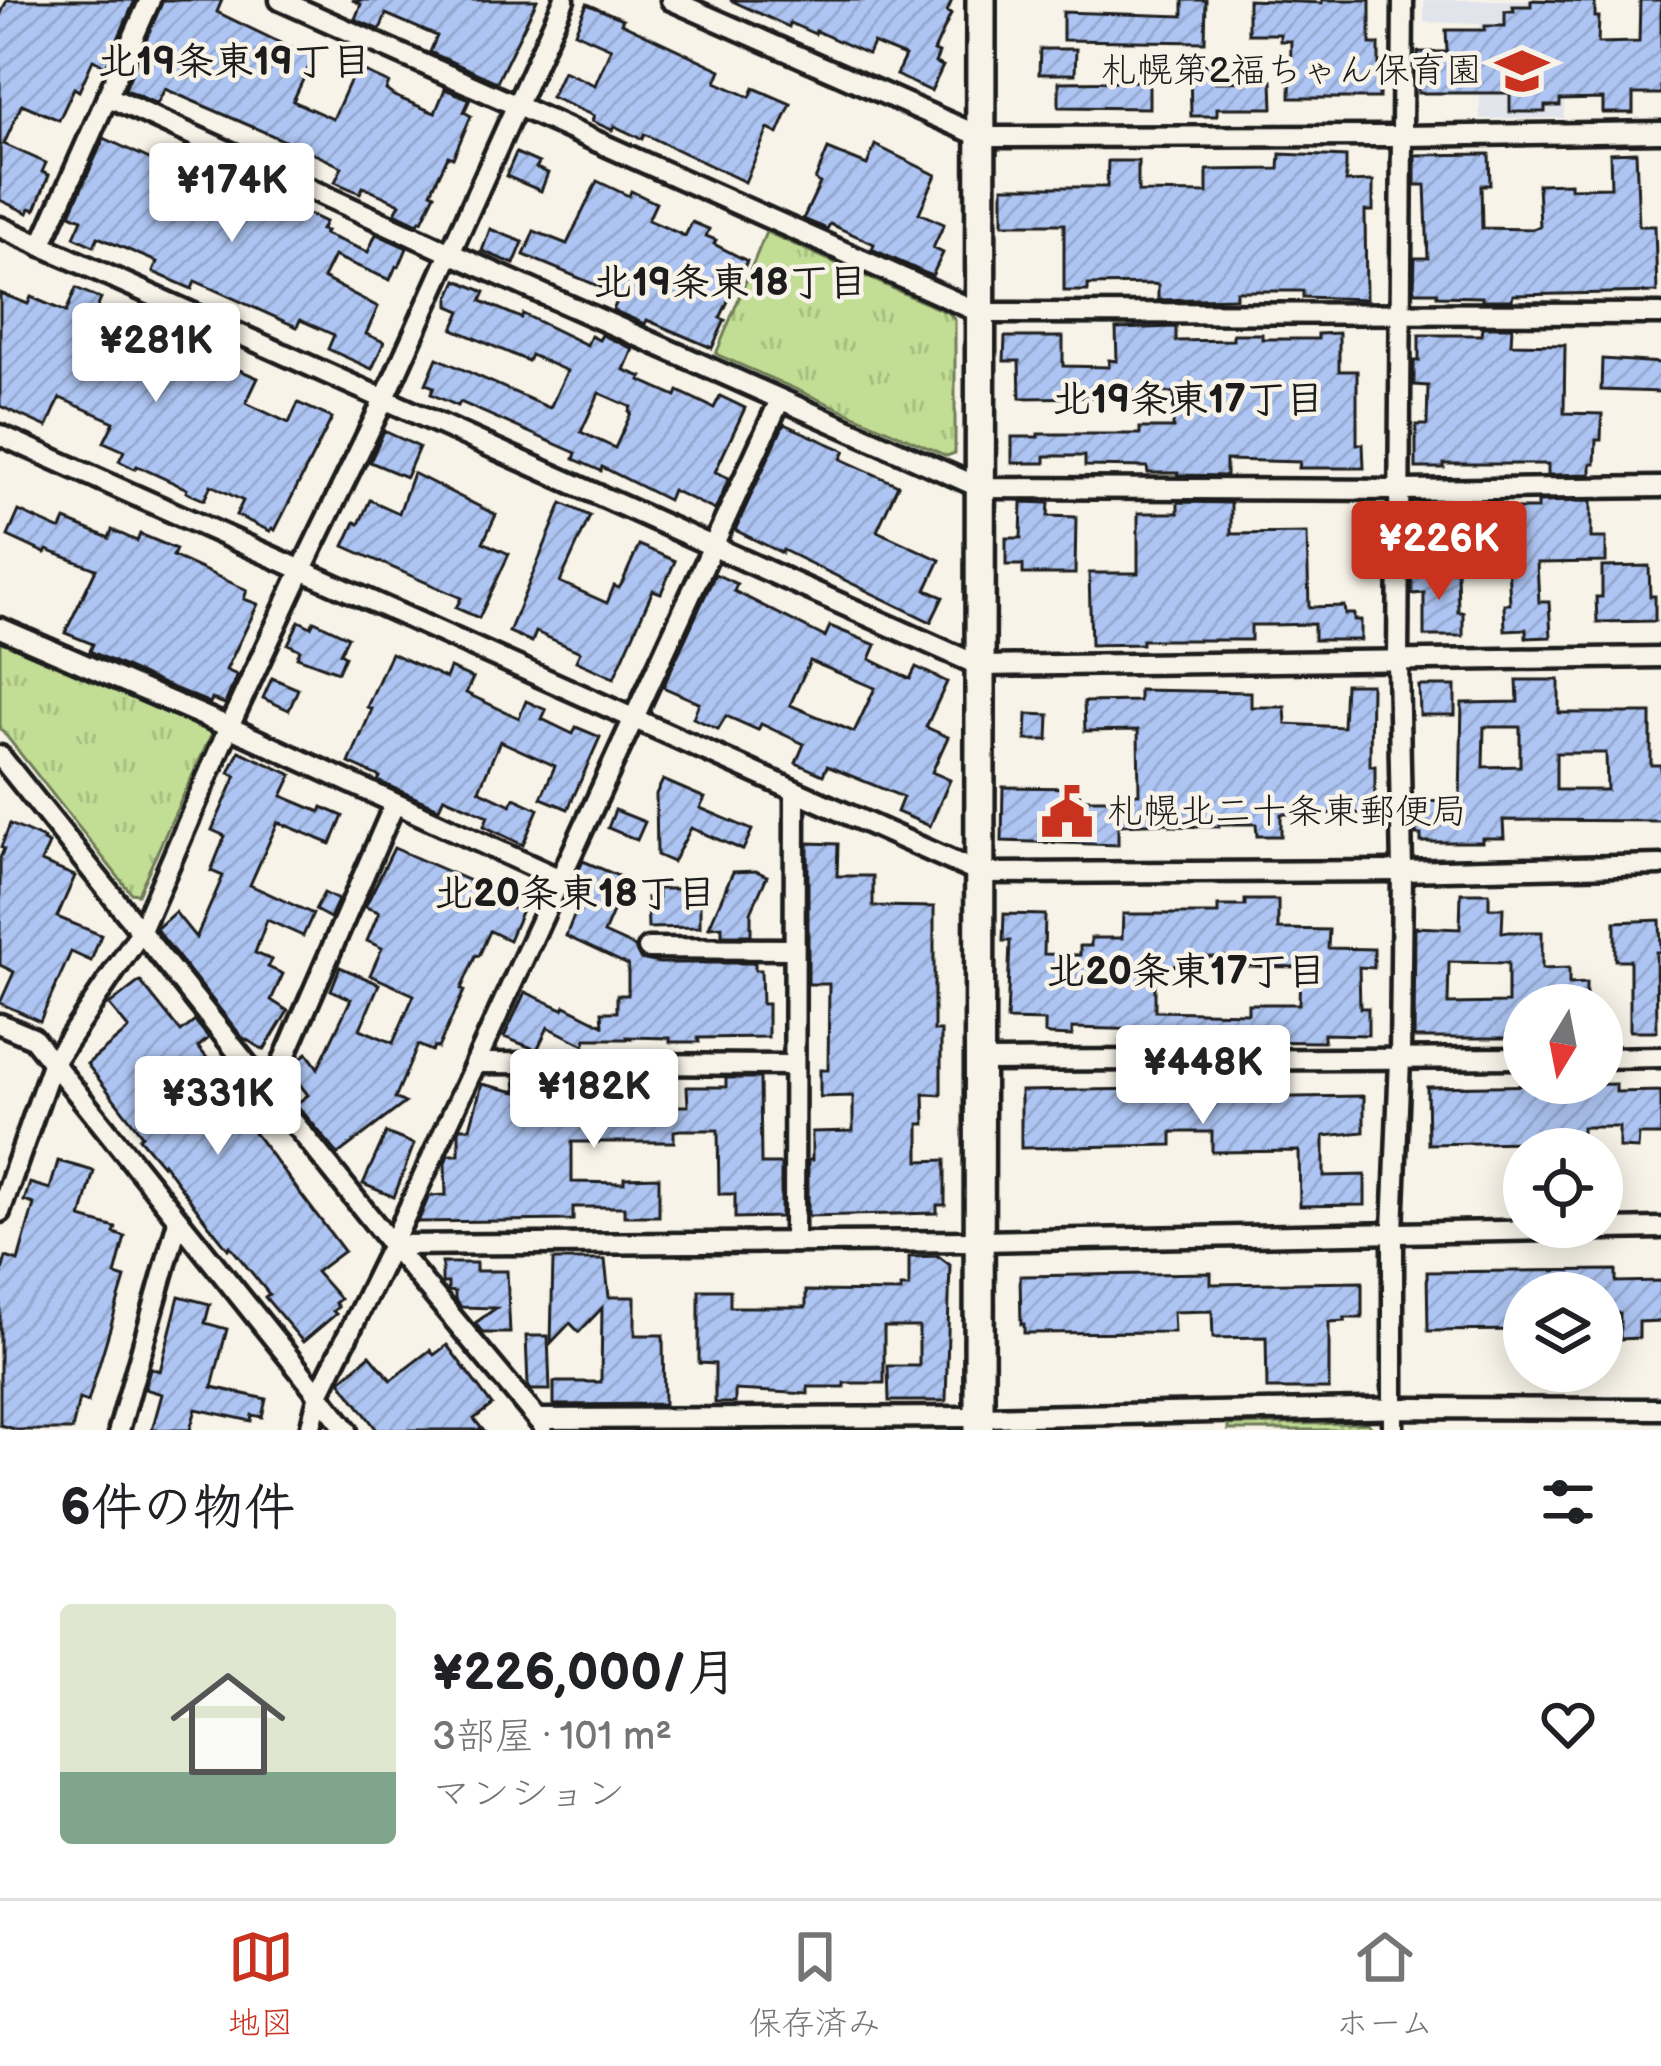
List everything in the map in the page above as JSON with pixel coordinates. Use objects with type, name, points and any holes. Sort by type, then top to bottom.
[{"type":"street","points":[[41,246],[149,0]]},
{"type":"street","points":[[280,0],[981,313],[1661,314]]},
{"type":"street","points":[[0,1212],[52,1064],[140,932],[565,0]]},
{"type":"street","points":[[671,0],[982,136],[1661,131]]},
{"type":"street","points":[[979,1424],[981,0]]},
{"type":"street","points":[[1393,1430],[1402,871],[1398,662],[1403,0]]},
{"type":"street","points":[[107,96],[981,488],[1661,487]]},
{"type":"street","points":[[0,227],[980,666],[1661,657]]},
{"type":"street","points":[[310,1430],[319,1394],[780,400]]},
{"type":"street","points":[[0,435],[979,873],[1661,865]]},
{"type":"street","points":[[0,628],[230,727],[560,879]]},
{"type":"street","points":[[4,761],[541,1425],[979,1424],[1393,1409],[1661,1409]]},
{"type":"street","points":[[0,786],[4,761]]},
{"type":"street","points":[[794,791],[794,1243]]},
{"type":"street","points":[[270,1091],[394,805]]},
{"type":"street","points":[[648,948],[794,949]]},
{"type":"street","points":[[0,1024],[33,1038],[347,1430]]},
{"type":"street","points":[[1623,1058],[1661,1057]]},
{"type":"street","points":[[979,1061],[1503,1058]]},
{"type":"street","points":[[476,1063],[794,1065]]},
{"type":"street","points":[[119,1430],[178,1221]]},
{"type":"street","points":[[392,1245],[979,1241],[1661,1228]]},
{"type":"shaded area","name":"札幌第2福ちゃん保育園","points":[[1424,0],[1565,0],[1564,118],[1480,119],[1480,24],[1424,22]]},
{"type":"green space","points":[[766,232],[950,314],[955,320],[955,453],[947,456],[716,354]]},
{"type":"green space","points":[[0,638],[212,733],[138,894],[131,893],[0,728]]},
{"type":"green space","points":[[1367,1423],[1374,1430],[1228,1430],[1228,1425]]},
{"type":"building","points":[[7,0],[135,0],[106,66],[93,60],[59,120],[22,104],[4,144],[46,163],[42,172],[49,175],[35,210],[30,208],[28,213],[0,200],[0,16]]},
{"type":"building","points":[[163,0],[222,0],[217,12],[314,56],[293,101],[333,119],[356,68],[389,83],[386,90],[394,96],[435,113],[445,89],[470,99],[464,112],[471,116],[453,158],[448,156],[431,192],[435,194],[422,221],[418,224],[395,213],[400,204],[363,187],[360,193],[335,182],[342,167],[306,150],[165,89],[157,104],[125,89]]},
{"type":"building","points":[[352,0],[537,0],[497,82],[430,52],[437,36],[386,14],[380,30],[355,19],[361,4]]},
{"type":"building","points":[[730,0],[952,0],[947,12],[951,14],[934,51],[939,53],[935,63],[943,66],[931,91],[896,75],[905,56],[873,43],[868,54],[816,31],[790,23],[789,27]]},
{"type":"building","points":[[1183,0],[1206,0],[1205,42],[1063,40],[1063,12],[1183,16]]},
{"type":"building","points":[[1248,0],[1370,0],[1370,44],[1379,44],[1379,98],[1290,98],[1291,41],[1280,41],[1280,34],[1248,34]]},
{"type":"building","points":[[1531,0],[1595,2],[1598,43],[1639,42],[1640,0],[1661,0],[1661,94],[1633,94],[1633,113],[1603,113],[1603,99],[1560,100],[1560,106],[1545,106],[1545,112],[1510,112],[1510,93],[1418,93],[1418,52],[1447,52],[1446,30],[1505,26],[1505,11],[1531,6]]},
{"type":"building","points":[[587,4],[721,70],[716,82],[750,97],[754,88],[791,104],[778,134],[768,129],[745,182],[644,134],[642,139],[614,126],[612,130],[592,121],[594,116],[551,97],[563,71],[595,85],[611,48],[575,32]]},
{"type":"building","points":[[1040,49],[1076,49],[1075,74],[1039,74]]},
{"type":"building","points":[[1215,64],[1216,82],[1272,81],[1273,108],[1217,108],[1217,116],[1191,116],[1190,65]]},
{"type":"building","points":[[1149,81],[1149,108],[1059,107],[1059,82]]},
{"type":"building","points":[[104,138],[182,174],[193,151],[210,159],[200,182],[206,185],[203,191],[251,213],[261,191],[325,222],[324,234],[368,252],[376,234],[407,248],[390,280],[334,256],[323,278],[378,307],[366,334],[384,342],[372,369],[328,349],[334,335],[300,320],[297,327],[195,281],[192,289],[153,272],[157,262],[98,237],[94,246],[74,237],[82,219],[70,214]]},
{"type":"building","points":[[875,145],[936,175],[919,213],[944,224],[933,248],[943,253],[932,276],[830,224],[827,229],[803,219],[820,183],[815,180],[828,149],[867,165]]},
{"type":"building","points":[[1636,152],[1639,226],[1655,226],[1657,292],[1482,300],[1414,292],[1415,258],[1428,258],[1425,185],[1415,185],[1415,155],[1489,154],[1490,185],[1481,185],[1482,228],[1532,229],[1540,227],[1538,184],[1611,187],[1610,153]]},
{"type":"building","points":[[516,153],[539,163],[536,168],[548,173],[541,191],[506,176]]},
{"type":"building","points":[[1280,154],[1346,157],[1346,182],[1373,181],[1373,211],[1365,211],[1366,299],[1303,297],[1303,291],[1236,291],[1236,298],[1158,300],[1158,285],[1153,284],[1088,285],[1088,291],[1064,291],[1064,224],[1003,224],[1003,187],[1107,187],[1108,161],[1138,161],[1138,192],[1207,193],[1207,170],[1279,169]]},
{"type":"building","points":[[597,181],[656,203],[648,220],[685,236],[692,222],[709,229],[706,236],[716,240],[714,244],[747,261],[720,318],[725,320],[712,348],[613,310],[620,295],[524,255],[534,231],[567,244]]},
{"type":"building","points":[[490,229],[523,242],[514,264],[482,251]]},
{"type":"building","points":[[457,280],[485,292],[481,301],[521,318],[523,314],[587,345],[591,336],[599,340],[602,335],[633,349],[624,370],[676,396],[678,391],[714,408],[720,396],[745,408],[715,472],[729,478],[715,510],[672,490],[668,500],[602,467],[601,471],[574,459],[576,453],[431,394],[434,387],[426,384],[437,358],[550,408],[567,371],[531,355],[528,361],[453,329],[461,311],[449,306]],"holes":[[[599,393],[631,407],[615,448],[581,432]]]},
{"type":"building","points":[[76,288],[101,299],[95,313],[138,333],[134,341],[185,364],[191,349],[258,378],[246,403],[289,423],[298,403],[332,418],[275,530],[236,515],[243,501],[211,485],[204,500],[119,461],[124,451],[104,442],[114,422],[60,398],[47,427],[0,406],[0,293],[28,304],[31,297],[66,312]]},
{"type":"building","points":[[1176,327],[1176,341],[1233,340],[1233,334],[1318,339],[1318,334],[1339,333],[1339,371],[1357,371],[1357,444],[1363,444],[1364,468],[1299,468],[1300,462],[1226,460],[1226,476],[1085,466],[1085,456],[1045,456],[1045,463],[1012,463],[1012,437],[1140,434],[1140,428],[1173,428],[1174,393],[1105,390],[1105,397],[1020,398],[1019,361],[1004,361],[1005,337],[1063,337],[1063,366],[1109,367],[1109,360],[1117,361],[1116,329]]},
{"type":"building","points":[[1482,327],[1512,327],[1511,344],[1565,345],[1564,413],[1602,414],[1601,440],[1596,440],[1591,474],[1548,475],[1548,464],[1416,468],[1416,425],[1427,425],[1428,386],[1414,385],[1419,335],[1481,335]]},
{"type":"building","points":[[1602,359],[1661,363],[1661,392],[1601,390]]},
{"type":"building","points":[[784,424],[845,451],[841,459],[898,485],[877,531],[940,560],[926,590],[943,597],[931,622],[735,530]]},
{"type":"building","points":[[384,431],[419,447],[406,477],[370,462]]},
{"type":"building","points":[[413,473],[496,515],[483,542],[509,554],[479,618],[456,608],[461,598],[344,546],[370,500],[399,513]]},
{"type":"building","points":[[1591,501],[1591,538],[1606,538],[1606,562],[1537,563],[1539,602],[1549,602],[1551,637],[1526,638],[1526,629],[1505,630],[1504,604],[1510,604],[1508,564],[1458,561],[1458,522],[1496,521],[1496,509],[1538,509],[1538,502]]},
{"type":"building","points":[[1022,502],[1049,503],[1048,516],[1076,517],[1075,574],[1023,574],[1023,565],[1006,565],[1006,538],[1021,538]]},
{"type":"building","points":[[1178,502],[1231,503],[1231,534],[1307,533],[1309,607],[1344,606],[1345,614],[1361,620],[1361,640],[1314,640],[1314,624],[1251,625],[1251,640],[1091,645],[1089,573],[1138,573],[1138,513],[1178,513]]},
{"type":"building","points":[[562,503],[590,516],[560,582],[607,603],[639,545],[675,561],[661,593],[653,590],[614,678],[576,661],[580,652],[536,632],[532,642],[509,632]]},
{"type":"building","points":[[1418,508],[1453,508],[1454,535],[1418,535]]},
{"type":"building","points":[[19,511],[59,529],[65,520],[109,538],[112,530],[137,541],[140,534],[176,549],[173,556],[247,590],[244,599],[258,604],[226,670],[237,675],[225,704],[212,699],[210,703],[166,685],[90,651],[93,644],[65,633],[96,569],[8,536]]},
{"type":"building","points":[[1649,566],[1655,621],[1597,622],[1602,567]]},
{"type":"building","points":[[1457,571],[1463,636],[1424,636],[1424,593],[1412,594],[1412,572]]},
{"type":"building","points":[[715,574],[737,584],[734,591],[825,637],[830,626],[876,645],[870,659],[910,679],[916,667],[947,682],[926,727],[948,737],[932,772],[950,780],[930,826],[897,812],[903,797],[827,766],[823,775],[796,763],[804,744],[761,724],[758,730],[726,716],[718,729],[693,718],[699,703],[663,687]],"holes":[[[810,661],[875,688],[854,732],[790,705]]]},
{"type":"building","points":[[299,621],[311,627],[314,621],[348,637],[338,672],[297,657],[300,650],[288,644]]},
{"type":"building","points":[[391,653],[446,678],[450,668],[473,678],[466,693],[519,718],[526,701],[546,710],[542,719],[573,734],[576,727],[600,737],[568,809],[541,798],[555,766],[500,741],[479,790],[511,805],[514,798],[538,809],[523,845],[484,826],[488,816],[444,797],[439,808],[349,763]]},
{"type":"building","points":[[272,678],[298,689],[289,710],[263,698]]},
{"type":"building","points":[[1517,680],[1559,680],[1559,713],[1651,713],[1651,765],[1661,765],[1661,821],[1503,820],[1504,838],[1421,842],[1421,835],[1416,835],[1414,801],[1460,800],[1462,703],[1518,702]],"holes":[[[1484,727],[1520,727],[1520,766],[1483,767]],[[1556,753],[1606,753],[1607,790],[1556,790]]]},
{"type":"building","points":[[1345,684],[1371,684],[1375,813],[1281,814],[1281,836],[1257,836],[1256,824],[1171,823],[1118,825],[1118,845],[1002,841],[1003,787],[1079,788],[1080,799],[1134,799],[1133,794],[1139,794],[1138,730],[1085,731],[1084,702],[1139,701],[1139,690],[1251,692],[1251,707],[1285,707],[1286,724],[1343,727]]},
{"type":"building","points":[[1419,686],[1455,686],[1455,715],[1420,715]]},
{"type":"building","points":[[1027,714],[1049,715],[1048,740],[1026,740]]},
{"type":"building","points":[[239,751],[292,775],[282,796],[343,816],[331,844],[278,822],[250,885],[313,914],[303,936],[267,920],[255,953],[272,960],[268,967],[283,974],[271,1000],[288,1011],[264,1050],[242,1037],[156,929],[175,912],[196,938],[223,876],[211,871],[225,836],[212,830],[236,776],[229,773]]},
{"type":"building","points":[[663,780],[705,798],[700,808],[752,830],[743,850],[691,828],[673,862],[657,855],[656,794]]},
{"type":"building","points":[[615,810],[645,822],[637,840],[608,828]]},
{"type":"building","points":[[10,824],[49,844],[41,862],[75,876],[57,917],[101,935],[91,961],[71,952],[40,1021],[0,1003],[14,972],[0,965],[0,858]]},
{"type":"building","points":[[808,843],[838,844],[837,876],[873,876],[873,906],[934,907],[934,1031],[941,1031],[941,1095],[924,1094],[919,1161],[945,1160],[945,1205],[937,1205],[937,1213],[808,1216],[812,1132],[853,1131],[853,1096],[820,1097],[820,1070],[828,1070],[829,984],[808,984]]},
{"type":"building","points":[[394,848],[488,889],[485,896],[521,912],[509,940],[490,931],[438,1048],[432,1051],[418,1045],[395,1098],[405,1103],[338,1154],[296,1104],[308,1095],[292,1074],[307,1053],[318,1068],[351,999],[331,990],[340,967],[379,984],[360,1029],[393,1043],[414,995],[370,975],[382,948],[367,941],[379,912],[365,907]]},
{"type":"building","points":[[583,861],[621,877],[615,890],[623,889],[604,933],[635,947],[640,959],[755,963],[755,970],[761,970],[762,1004],[768,1004],[768,1037],[670,1042],[670,1038],[628,1037],[586,1039],[584,1045],[548,1027],[537,1050],[504,1037],[525,992],[603,1025],[602,1012],[617,1012],[617,995],[628,995],[628,965],[566,936],[585,887],[573,882]]},
{"type":"building","points":[[756,871],[767,876],[751,912],[751,935],[722,935],[722,926],[709,927],[733,872]]},
{"type":"building","points":[[658,889],[700,889],[700,927],[648,928],[647,898],[658,903]]},
{"type":"building","points":[[324,893],[338,900],[330,918],[315,910]]},
{"type":"building","points":[[1461,893],[1489,893],[1489,908],[1503,908],[1502,932],[1542,932],[1542,969],[1569,968],[1569,984],[1508,984],[1508,963],[1449,962],[1448,1004],[1503,1003],[1503,1038],[1414,1038],[1415,927],[1460,929]]},
{"type":"building","points":[[1245,900],[1278,900],[1278,929],[1329,930],[1328,948],[1374,949],[1374,968],[1359,967],[1360,1008],[1368,1008],[1368,1035],[1324,1034],[1324,1042],[1247,1041],[1152,1037],[1152,1030],[1072,1028],[1072,1036],[1045,1033],[1045,1021],[1007,1020],[1010,941],[1003,941],[1004,914],[1045,915],[1044,954],[1080,955],[1080,946],[1091,946],[1091,938],[1122,938],[1123,914],[1218,914],[1218,906],[1245,906]],"holes":[[[1188,957],[1245,957],[1245,966],[1300,967],[1299,1004],[1248,1004],[1248,1013],[1155,1011],[1155,966],[1188,965]]]},
{"type":"building","points":[[1660,920],[1657,1031],[1630,1031],[1630,960],[1615,960],[1615,922]]},
{"type":"building","points":[[140,981],[181,1032],[195,1021],[209,1038],[198,1047],[230,1086],[222,1092],[231,1103],[224,1113],[234,1106],[344,1251],[316,1272],[340,1299],[335,1303],[336,1314],[303,1342],[139,1138],[142,1135],[87,1064],[129,1029],[109,1005]]},
{"type":"building","points":[[557,1077],[557,1086],[637,1083],[637,1106],[688,1106],[687,1087],[726,1087],[726,1078],[760,1078],[761,1164],[781,1164],[781,1217],[735,1218],[735,1194],[719,1194],[718,1130],[680,1130],[674,1131],[674,1142],[572,1142],[572,1182],[624,1183],[624,1178],[659,1177],[659,1216],[624,1216],[624,1207],[573,1207],[573,1220],[418,1222],[429,1196],[446,1195],[445,1163],[448,1155],[459,1155],[460,1128],[470,1128],[482,1084],[516,1092],[515,1078]]},
{"type":"building","points":[[1503,1086],[1503,1104],[1623,1104],[1623,1092],[1661,1091],[1661,1135],[1639,1135],[1638,1149],[1623,1148],[1623,1128],[1619,1127],[1503,1128],[1503,1143],[1428,1144],[1427,1087]]},
{"type":"building","points":[[1210,1088],[1211,1098],[1364,1096],[1364,1132],[1324,1136],[1324,1176],[1365,1175],[1365,1205],[1300,1206],[1299,1151],[1212,1152],[1212,1132],[1172,1132],[1172,1145],[1021,1148],[1021,1091]]},
{"type":"building","points":[[386,1133],[414,1144],[394,1197],[363,1184]]},
{"type":"building","points":[[58,1161],[94,1171],[81,1218],[116,1228],[114,1233],[125,1237],[115,1275],[125,1278],[88,1402],[79,1399],[72,1430],[18,1430],[0,1425],[0,1278],[6,1257],[18,1261],[34,1204],[24,1201],[30,1183],[50,1189]]},
{"type":"building","points":[[938,1256],[950,1265],[946,1401],[889,1401],[888,1366],[919,1366],[919,1327],[884,1327],[884,1383],[808,1387],[808,1394],[735,1390],[735,1403],[715,1403],[715,1364],[699,1363],[699,1290],[730,1290],[730,1307],[806,1307],[806,1291],[901,1292],[901,1287],[909,1287],[909,1257]]},
{"type":"building","points":[[553,1260],[605,1260],[609,1297],[635,1297],[635,1335],[663,1335],[664,1404],[554,1405],[554,1382],[601,1382],[602,1308],[579,1332],[570,1323],[551,1343]]},
{"type":"building","points":[[442,1263],[476,1263],[476,1271],[507,1271],[510,1333],[483,1333],[475,1323],[496,1308],[461,1307],[455,1292],[448,1291],[448,1283],[442,1283]]},
{"type":"building","points":[[1616,1270],[1503,1272],[1503,1330],[1428,1331],[1427,1272]]},
{"type":"building","points":[[1211,1273],[1211,1284],[1362,1282],[1362,1318],[1329,1322],[1329,1389],[1267,1389],[1266,1337],[1213,1338],[1212,1311],[1173,1312],[1174,1332],[1024,1333],[1021,1324],[1020,1276]]},
{"type":"building","points":[[1661,1281],[1661,1321],[1639,1322],[1639,1338],[1623,1339],[1623,1282]]},
{"type":"building","points":[[179,1296],[210,1304],[205,1323],[227,1329],[212,1387],[266,1399],[262,1417],[252,1415],[251,1421],[196,1409],[190,1430],[152,1430],[162,1394],[145,1389],[150,1368],[160,1371]]},
{"type":"building","points":[[526,1336],[548,1336],[550,1390],[528,1386]]},
{"type":"building","points":[[447,1345],[492,1405],[474,1419],[483,1430],[377,1430],[340,1381],[370,1355],[391,1380],[430,1350],[434,1355]]},
{"type":"place","name":"札幌第2福ちゃん保育園","points":[[1522,71]]},
{"type":"place","name":"札幌北二十条東郵便局","points":[[1067,812]]},
{"type":"district","name":"北19条東19丁目","points":[[234,62]]},
{"type":"district","name":"北19条東18丁目","points":[[730,283]]},
{"type":"district","name":"北19条東17丁目","points":[[1188,400]]},
{"type":"district","name":"北20条東18丁目","points":[[575,894]]},
{"type":"district","name":"北20条東17丁目","points":[[1186,972]]}]
